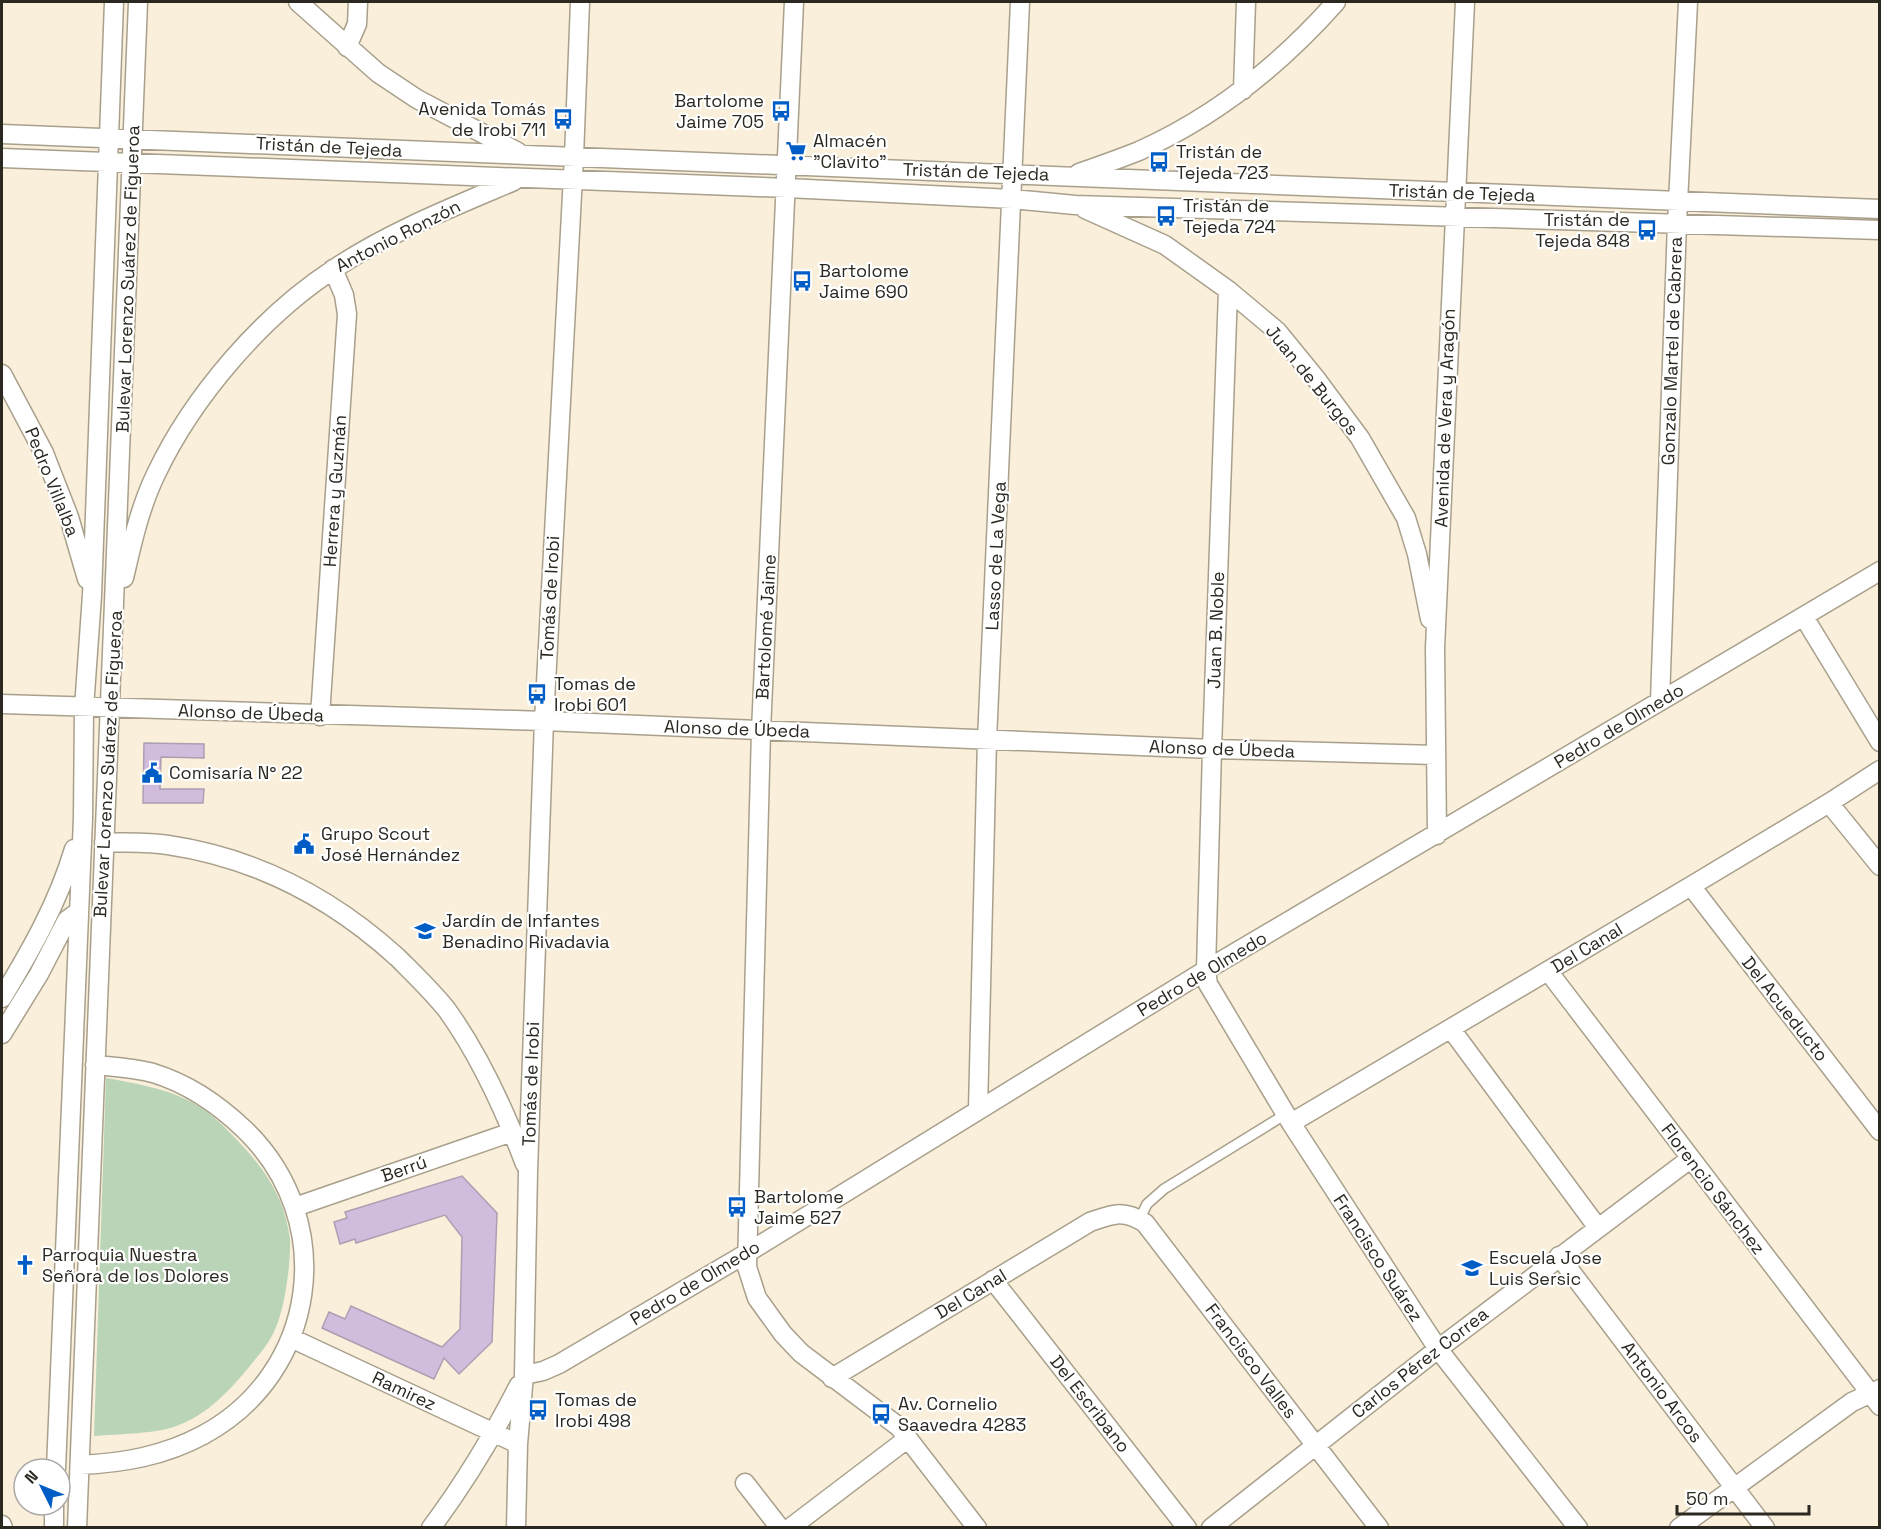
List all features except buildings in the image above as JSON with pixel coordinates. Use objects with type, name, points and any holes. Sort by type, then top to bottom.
[{"type":"street","name":"Bulevar Lorenzo Suárez de Figueroa","points":[[56,1457],[83,818],[84,708],[92,595],[114,2]]},
{"type":"street","name":"Bulevar Lorenzo Suárez de Figueroa","points":[[78,1527],[138,2]]},
{"type":"street","points":[[298,2],[378,73],[417,99],[525,155]]},
{"type":"street","points":[[347,47],[357,24],[358,2]]},
{"type":"street","name":"Tomás de Irobi","points":[[516,1527],[518,1444],[524,1375],[528,1171],[544,721],[580,2]]},
{"type":"street","name":"Bartolomé Jaime","points":[[794,2],[761,731],[748,1273],[758,1300],[783,1334],[832,1378],[899,1428],[977,1527]]},
{"type":"street","name":"Lasso de La Vega","points":[[978,1110],[987,740],[1020,2]]},
{"type":"street","points":[[1243,90],[1246,2]]},
{"type":"street","points":[[1072,176],[1139,150],[1210,112],[1243,90],[1279,60],[1335,2]]},
{"type":"street","name":"Avenida de Vera y Aragón","points":[[1437,835],[1436,648],[1465,2]]},
{"type":"street","name":"Gonzalo Martel de Cabrera","points":[[1660,701],[1677,223],[1688,2]]},
{"type":"street","name":"Tristán de Tejeda","points":[[2,134],[1880,209]]},
{"type":"street","name":"Tristán de Tejeda","points":[[2,158],[787,188],[1012,199],[1075,205],[1880,230]]},
{"type":"street","name":"Antonio Ronzón","points":[[115,615],[138,518],[156,473],[178,435],[210,388],[255,336],[294,300],[333,269],[380,242],[519,179]]},
{"type":"street","name":"Juan de Burgos","points":[[1075,205],[1165,245],[1228,290],[1276,331],[1304,364],[1360,438],[1406,518],[1418,554],[1436,648]]},
{"type":"street","name":"Herrera y Guzmán","points":[[320,716],[347,314],[344,295],[333,269]]},
{"type":"street","name":"Juan B. Noble","points":[[1206,970],[1228,290]]},
{"type":"street","name":"Pedro Villalba","points":[[2,374],[44,453],[69,517],[92,595]]},
{"type":"street","name":"Pedro de Olmedo","points":[[524,1375],[543,1371],[559,1364],[747,1252],[1206,970],[1880,571]]},
{"type":"street","points":[[1804,617],[1880,742]]},
{"type":"street","name":"Alonso de Úbeda","points":[[2,705],[544,721],[1212,749],[1436,755]]},
{"type":"street","name":"Del Canal","points":[[1288,1118],[1451,1029],[1548,972],[1880,770]]},
{"type":"street","points":[[1829,803],[1880,866]]},
{"type":"street","points":[[2,998],[41,932],[55,903],[67,874],[83,818]]},
{"type":"street","points":[[104,842],[166,844],[225,857],[269,873],[317,896],[369,932],[414,974],[446,1010],[470,1046],[512,1132],[528,1171]]},
{"type":"street","name":"Del Acueducto","points":[[1691,886],[1880,1131]]},
{"type":"street","points":[[2,1034],[39,974],[67,920],[78,912]]},
{"type":"street","name":"Francisco Suárez","points":[[1206,970],[1208,984],[1288,1118],[1438,1349],[1578,1527]]},
{"type":"street","name":"Florencio Sánchez","points":[[1548,972],[1690,1159],[1876,1396]]},
{"type":"street","points":[[1451,1029],[1598,1228]]},
{"type":"street","points":[[80,1465],[113,1463],[176,1448],[204,1434],[236,1412],[275,1367],[291,1338],[300,1308],[305,1259],[303,1235],[295,1207],[278,1169],[252,1137],[213,1102],[173,1080],[129,1068],[95,1065]]},
{"type":"street","name":"Berrú","points":[[295,1207],[512,1132]]},
{"type":"street","name":"Carlos Pérez Correa","points":[[1211,1527],[1559,1256],[1690,1159]]},
{"type":"street","name":"Del Canal","points":[[832,1378],[1090,1222],[1111,1215],[1125,1214],[1139,1220]]},
{"type":"street","name":"Francisco Valles","points":[[1139,1220],[1145,1223],[1379,1527]]},
{"type":"street","name":"Antonio Arcos","points":[[1559,1256],[1766,1527]]},
{"type":"street","name":"Del Escribano","points":[[993,1280],[1187,1527]]},
{"type":"street","name":"Ramirez","points":[[291,1338],[518,1444]]},
{"type":"street","points":[[431,1527],[465,1481],[494,1434],[524,1375]]},
{"type":"street","points":[[1679,1527],[1852,1402],[1876,1396]]},
{"type":"street","points":[[790,1527],[907,1439]]},
{"type":"street","points":[[746,1483],[780,1527]]},
{"type":"lane","points":[[1139,1220],[1147,1204],[1164,1190],[1288,1118]]},
{"type":"green space","points":[[106,1078],[166,1091],[200,1107],[220,1123],[252,1156],[275,1190],[286,1220],[290,1250],[283,1302],[273,1334],[259,1355],[226,1393],[200,1415],[170,1428],[94,1436]]},
{"type":"place","name":"Bartolome Jaime 705","points":[[781,111]]},
{"type":"place","name":"Avenida Tomás de Irobi 711","points":[[563,119]]},
{"type":"place","name":"Almacén \"Clavito\"","points":[[796,151]]},
{"type":"place","name":"Tristán de Tejeda 723","points":[[1159,162]]},
{"type":"place","name":"Tristán de Tejeda 724","points":[[1166,216]]},
{"type":"place","name":"Tristán de Tejeda 848","points":[[1647,230]]},
{"type":"place","name":"Bartolome Jaime 690","points":[[802,281]]},
{"type":"place","name":"Tomas de Irobi 601","points":[[537,694]]},
{"type":"place","name":"Comisaría N° 22","points":[[152,773]]},
{"type":"place","name":"Grupo Scout José Hernández","points":[[304,844]]},
{"type":"place","name":"Jardín de Infantes Benadino Rivadavia","points":[[425,931]]},
{"type":"place","name":"Bartolome Jaime 527","points":[[737,1207]]},
{"type":"place","name":"Parroquia Nuestra Señora de los Dolores","points":[[25,1265]]},
{"type":"place","name":"Escuela Jose Luis Sersic","points":[[1472,1268]]},
{"type":"place","name":"Tomas de Irobi 498","points":[[538,1410]]},
{"type":"place","name":"Av. Cornelio Saavedra 4283","points":[[881,1414]]}]
